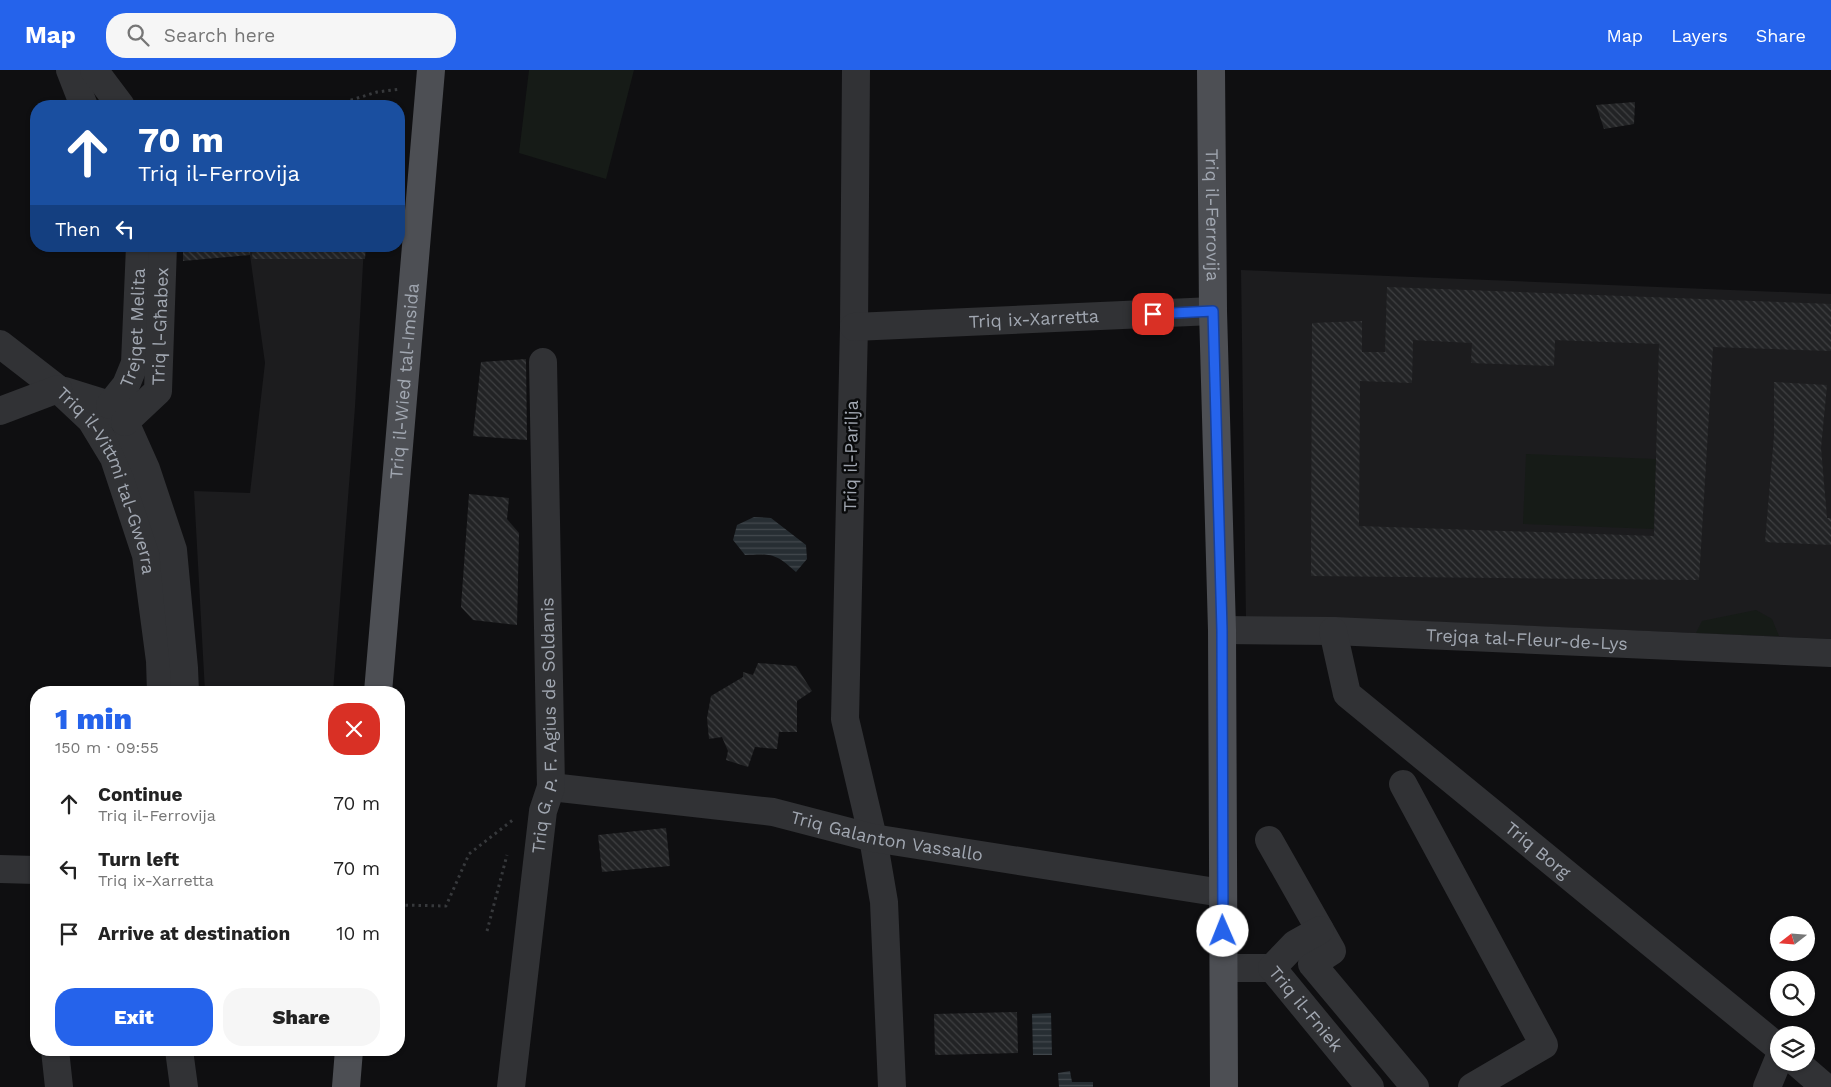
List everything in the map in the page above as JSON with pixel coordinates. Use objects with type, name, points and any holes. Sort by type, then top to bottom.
[{"type":"main road","name":"Triq il-Ferrovija","points":[[1211,70],[1213,311],[1222,630],[1224,1087]]},
{"type":"main road","name":"Triq il-Wied tal-Imsida","points":[[379,686],[430,78]]},
{"type":"main road","points":[[346,1087],[349,1056]]},
{"type":"street","points":[[70,70],[82,100]]},
{"type":"street","points":[[94,70],[116,100]]},
{"type":"street","name":"Triq il-Parilja","points":[[856,70],[854,327],[845,719],[873,838],[884,902],[892,1087]]},
{"type":"street","name":"Trejqet Melita","points":[[117,413],[135,363],[140,252]]},
{"type":"street","name":"Triq l-Għabex","points":[[117,413],[158,391],[163,252]]},
{"type":"street","name":"Triq ix-Xarretta","points":[[854,327],[1213,311]]},
{"type":"street","points":[[0,344],[58,389]]},
{"type":"street","name":"Triq G. P. F. Agius de Soldanis","points":[[510,1087],[543,811],[551,787],[543,362]]},
{"type":"street","points":[[0,411],[58,389]]},
{"type":"street","name":"Triq il-Vittmi tal-Gwerra","points":[[58,389],[117,413],[146,469],[173,550],[185,686]]},
{"type":"street","name":"Triq il-Vittmi tal-Gwerra","points":[[58,389],[91,420],[114,458],[146,555],[160,661],[161,686]]},
{"type":"street","name":"Trejqa tal-Fleur-de-Lys","points":[[1222,630],[1333,631],[1831,653]]},
{"type":"street","name":"Triq Borg","points":[[1333,631],[1347,694],[1770,1041]]},
{"type":"street","points":[[1403,784],[1544,1045],[1472,1087]]},
{"type":"street","name":"Triq Galanton Vassallo","points":[[551,787],[773,812],[873,838],[1222,893]]},
{"type":"street","points":[[1269,840],[1332,951],[1312,964],[1415,1087]]},
{"type":"street","points":[[0,869],[30,870]]},
{"type":"street","points":[[1272,968],[1295,944],[1320,930]]},
{"type":"street","name":"Triq il-Fniek","points":[[1224,968],[1272,968],[1370,1087]]},
{"type":"street","points":[[56,1056],[59,1087]]},
{"type":"street","points":[[180,1056],[184,1087]]},
{"type":"street","points":[[184,1087],[187,1056]]},
{"type":"street","points":[[1767,1087],[1774,1071]]},
{"type":"street","points":[[1806,1071],[1825,1087]]},
{"type":"path","points":[[351,100],[430,78]]},
{"type":"path","points":[[405,905],[446,906],[469,854],[518,816],[515,826]]},
{"type":"path","points":[[487,931],[508,854]]},
{"type":"shaded area","points":[[529,70],[634,70],[606,179],[519,153]]},
{"type":"shaded area","points":[[250,252],[364,252],[355,407],[333,686],[205,686],[194,491],[250,493],[265,363]]},
{"type":"shaded area","points":[[1241,270],[1831,294],[1831,639],[1368,619],[1246,620]]},
{"type":"shaded area","points":[[1526,454],[1656,459],[1654,529],[1523,524]]},
{"type":"shaded area","points":[[754,517],[771,518],[806,545],[807,559],[796,572],[783,561],[773,556],[745,555],[733,540],[737,525]]},
{"type":"shaded area","points":[[1756,610],[1772,619],[1779,636],[1696,633],[1702,621]]},
{"type":"shaded area","points":[[1051,1013],[1052,1055],[1033,1055],[1032,1014]]},
{"type":"shaded area","points":[[1070,1071],[1072,1082],[1093,1082],[1093,1087],[1059,1087],[1058,1073]]},
{"type":"building","points":[[1635,102],[1634,124],[1604,129],[1596,105]]},
{"type":"building","points":[[183,252],[250,252],[250,255],[183,261]]},
{"type":"building","points":[[253,252],[366,252],[365,259],[252,259]]},
{"type":"building","points":[[1387,287],[1831,304],[1831,351],[1713,347],[1699,580],[1311,576],[1312,323],[1362,321],[1362,352],[1385,352]],"holes":[[[1413,340],[1472,343],[1471,363],[1554,366],[1555,340],[1659,344],[1654,536],[1359,526],[1360,381],[1412,383]]]},
{"type":"building","points":[[526,359],[527,440],[473,436],[481,362]]},
{"type":"building","points":[[1774,382],[1827,385],[1821,448],[1827,518],[1831,518],[1831,545],[1765,542],[1774,436]]},
{"type":"building","points":[[469,494],[509,498],[507,519],[519,533],[517,625],[473,620],[461,607]]},
{"type":"building","points":[[758,663],[796,666],[812,691],[797,701],[797,732],[779,732],[777,749],[755,747],[748,767],[726,760],[728,751],[722,737],[709,739],[707,718],[711,696],[743,677],[743,672],[753,675]]},
{"type":"building","points":[[666,828],[670,866],[602,872],[598,835]]},
{"type":"building","points":[[1017,1012],[1018,1053],[935,1055],[934,1014]]},
{"type":"route","points":[[1153,314],[1213,311],[1222,630],[1223,931]]}]
